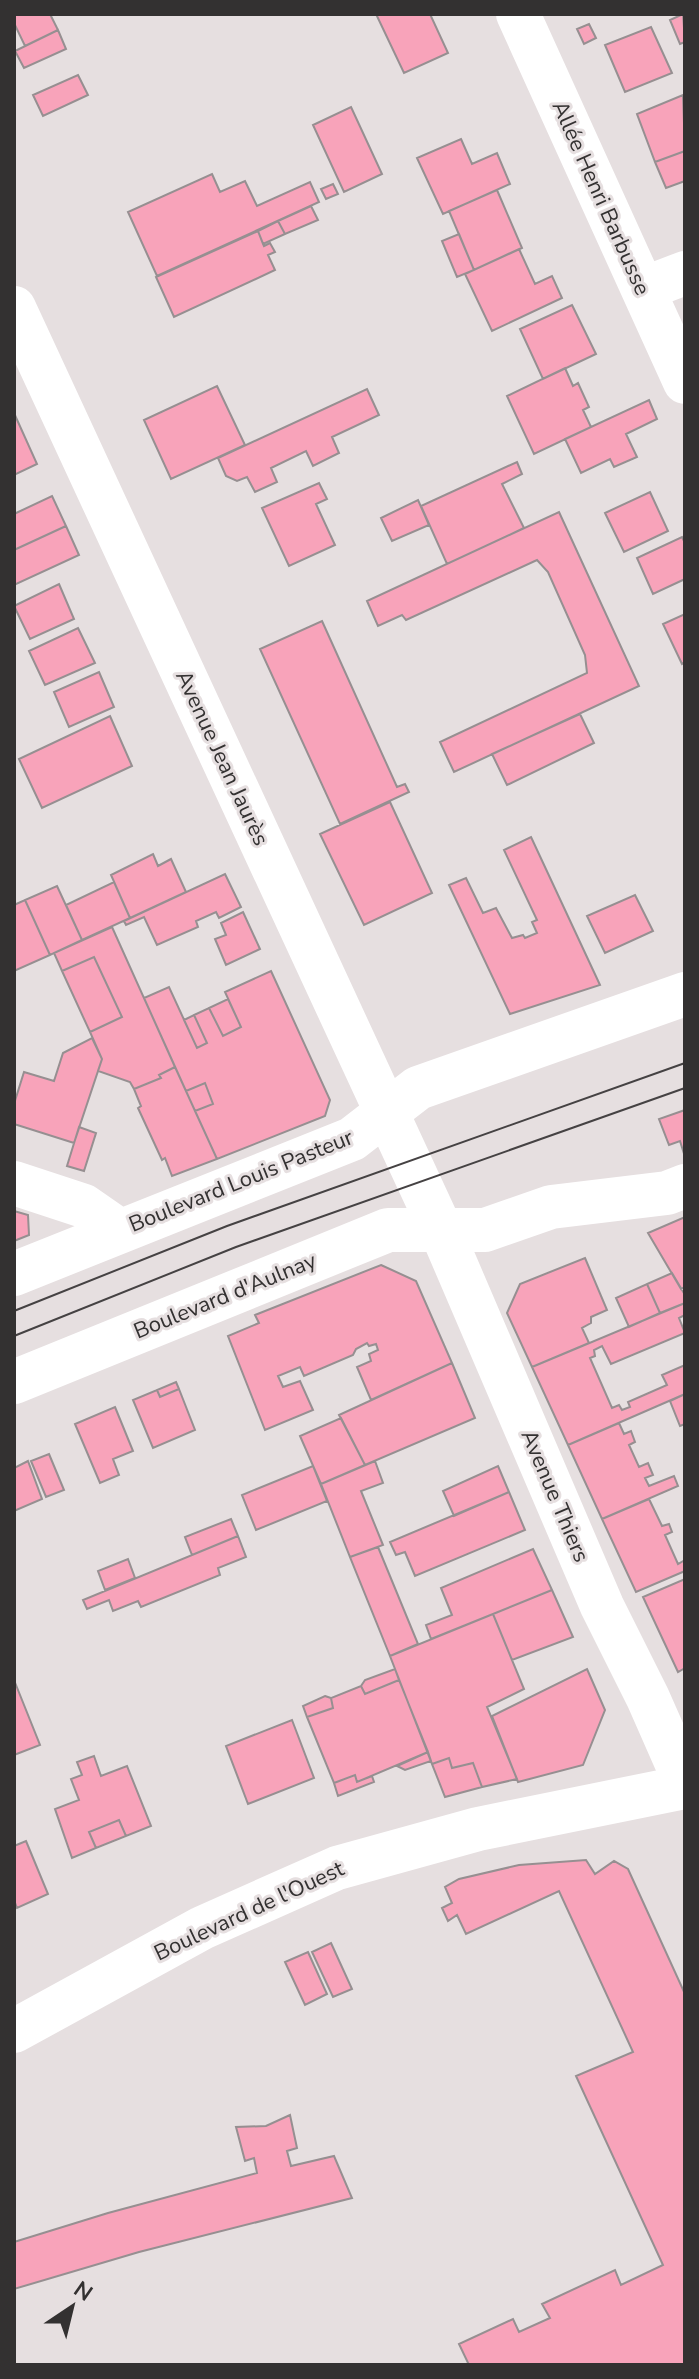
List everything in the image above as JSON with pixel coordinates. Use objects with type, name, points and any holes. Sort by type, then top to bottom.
[{"type":"street","name":"Allée Henri Barbusse","points":[[518,14],[685,382]]},
{"type":"street","points":[[643,289],[685,273]]},
{"type":"street","name":"Avenue Jean Jaurès","points":[[14,308],[435,1219]]},
{"type":"street","name":"Boulevard Louis Pasteur","points":[[14,1274],[352,1139],[418,1088],[685,994]]},
{"type":"street","points":[[14,1183],[84,1206],[120,1231]]},
{"type":"street","name":"Boulevard d'Aulnay","points":[[14,1382],[388,1230],[435,1219],[485,1230],[551,1207],[667,1193],[685,1186]]},
{"type":"street","name":"Avenue Thiers","points":[[435,1219],[602,1606],[648,1698],[685,1784]]},
{"type":"street","name":"Boulevard de l'Ouest","points":[[14,2031],[202,1928],[337,1868],[478,1829],[685,1784]]},
{"type":"building","points":[[14,14],[50,14],[58,30],[25,46],[14,23]]},
{"type":"building","points":[[376,14],[430,14],[448,53],[404,73]]},
{"type":"building","points":[[683,14],[685,42],[680,44],[670,20]]},
{"type":"building","points":[[589,24],[596,38],[584,44],[577,29]]},
{"type":"building","points":[[651,27],[672,73],[625,92],[605,45]]},
{"type":"building","points":[[58,30],[66,49],[24,68],[15,51]]},
{"type":"building","points":[[78,75],[88,95],[43,116],[33,95]]},
{"type":"building","points":[[683,95],[685,151],[655,162],[637,114]]},
{"type":"building","points":[[351,107],[382,174],[344,192],[313,125]]},
{"type":"building","points":[[461,139],[472,164],[497,153],[510,184],[443,214],[417,158]]},
{"type":"building","points":[[685,151],[685,181],[666,188],[655,162]]},
{"type":"building","points":[[212,174],[220,192],[245,181],[257,206],[310,182],[319,202],[157,276],[128,212]]},
{"type":"building","points":[[333,184],[338,194],[326,199],[321,189]]},
{"type":"building","points":[[497,190],[522,248],[474,270],[449,211]]},
{"type":"building","points":[[311,206],[318,220],[285,234],[278,221]]},
{"type":"building","points":[[278,221],[285,234],[263,244],[258,231]]},
{"type":"building","points":[[258,231],[264,246],[270,243],[275,252],[268,255],[275,270],[174,317],[156,277]]},
{"type":"building","points":[[459,234],[474,270],[457,277],[442,241]]},
{"type":"building","points":[[519,249],[535,284],[552,276],[562,298],[492,331],[465,274]]},
{"type":"building","points":[[572,305],[596,354],[543,379],[520,329]]},
{"type":"building","points":[[565,368],[573,386],[578,383],[589,407],[583,410],[591,427],[534,454],[507,396]]},
{"type":"building","points":[[217,386],[245,445],[171,479],[144,420]]},
{"type":"building","points":[[367,389],[379,415],[332,437],[339,453],[313,466],[306,451],[271,468],[277,482],[255,492],[247,477],[237,481],[226,476],[218,458]]},
{"type":"building","points":[[649,400],[657,419],[626,434],[637,457],[614,467],[610,459],[581,473],[565,439]]},
{"type":"building","points":[[14,413],[37,464],[14,475]]},
{"type":"building","points":[[517,462],[522,474],[502,484],[524,528],[447,564],[421,506]]},
{"type":"building","points":[[319,483],[327,499],[316,504],[335,545],[289,566],[262,508]]},
{"type":"building","points":[[650,492],[668,531],[624,552],[605,513]]},
{"type":"building","points":[[52,496],[66,526],[14,550],[14,514]]},
{"type":"building","points":[[418,500],[429,525],[392,541],[381,518]]},
{"type":"building","points":[[559,512],[639,686],[454,772],[440,742],[587,673],[585,655],[548,572],[537,560],[406,620],[402,615],[378,626],[367,601]]},
{"type":"building","points":[[66,526],[79,555],[14,585],[14,550]]},
{"type":"building","points":[[682,537],[685,543],[685,579],[653,594],[637,558]]},
{"type":"building","points":[[59,584],[74,619],[30,639],[14,606]]},
{"type":"building","points":[[685,614],[685,662],[682,664],[663,624]]},
{"type":"building","points":[[322,621],[397,787],[405,784],[409,792],[340,824],[260,649]]},
{"type":"building","points":[[78,628],[95,663],[45,685],[29,651]]},
{"type":"building","points":[[99,672],[114,707],[69,727],[54,692]]},
{"type":"building","points":[[580,714],[594,743],[507,785],[492,754]]},
{"type":"building","points":[[110,716],[132,766],[42,808],[19,759]]},
{"type":"building","points":[[390,802],[432,893],[364,925],[320,834]]},
{"type":"building","points":[[531,837],[600,985],[510,1014],[449,885],[466,878],[483,913],[496,908],[512,938],[523,935],[525,938],[537,933],[532,922],[537,920],[504,850]]},
{"type":"building","points":[[153,854],[158,866],[171,859],[186,892],[130,918],[111,875]]},
{"type":"building","points":[[225,874],[241,907],[219,918],[216,912],[196,921],[198,927],[157,945],[144,917],[126,925],[124,921]]},
{"type":"building","points":[[114,882],[130,918],[82,940],[66,905]]},
{"type":"building","points":[[57,886],[82,940],[50,955],[25,900]]},
{"type":"building","points":[[635,895],[653,931],[605,953],[587,916]]},
{"type":"building","points":[[25,900],[50,955],[14,971],[14,905]]},
{"type":"building","points":[[243,912],[260,949],[226,965],[215,939],[226,935],[221,923]]},
{"type":"building","points":[[112,927],[175,1067],[159,1075],[161,1078],[134,1089],[130,1082],[98,1071],[102,1059],[90,1032],[122,1017],[94,957],[62,971],[54,953]]},
{"type":"building","points":[[94,957],[122,1017],[90,1032],[62,971]]},
{"type":"building","points":[[271,971],[330,1100],[325,1116],[217,1159],[195,1111],[213,1104],[205,1083],[186,1091],[144,998],[169,987],[197,1048],[207,1043],[194,1015],[209,1008],[223,1036],[241,1027],[225,992]]},
{"type":"building","points":[[228,999],[241,1027],[223,1036],[209,1008]]},
{"type":"building","points":[[194,1015],[207,1043],[197,1048],[184,1020]]},
{"type":"building","points":[[92,1038],[102,1059],[74,1143],[14,1124],[14,1104],[24,1072],[54,1081],[63,1053]]},
{"type":"building","points":[[175,1067],[217,1159],[172,1176],[138,1108],[141,1106],[134,1089],[161,1078],[159,1075]]},
{"type":"building","points":[[205,1083],[213,1104],[195,1111],[186,1091]]},
{"type":"building","points":[[685,1110],[685,1157],[680,1141],[669,1145],[659,1119]]},
{"type":"building","points":[[79,1127],[96,1133],[84,1171],[67,1166]]},
{"type":"building","points":[[14,1211],[28,1215],[29,1235],[14,1241]]},
{"type":"building","points":[[685,1217],[685,1287],[681,1289],[648,1233]]},
{"type":"building","points":[[585,1258],[607,1310],[591,1317],[591,1323],[582,1328],[589,1343],[532,1367],[507,1313],[520,1284]]},
{"type":"building","points":[[381,1265],[416,1281],[452,1363],[371,1400],[357,1367],[371,1361],[369,1354],[378,1350],[376,1344],[369,1346],[367,1343],[356,1349],[353,1355],[304,1376],[300,1367],[278,1376],[283,1387],[300,1381],[313,1410],[265,1430],[228,1336],[259,1323],[255,1315]]},
{"type":"building","points":[[672,1273],[685,1295],[685,1303],[660,1313],[647,1284]]},
{"type":"building","points":[[647,1284],[660,1313],[629,1327],[616,1298]]},
{"type":"building","points":[[685,1303],[685,1315],[679,1318],[685,1333],[611,1364],[602,1346],[594,1350],[595,1356],[590,1358],[612,1408],[619,1405],[622,1410],[630,1407],[628,1402],[667,1385],[662,1375],[685,1365],[685,1394],[568,1445],[532,1367]]},
{"type":"building","points":[[452,1363],[475,1418],[365,1465],[339,1415]]},
{"type":"building","points":[[176,1382],[179,1389],[160,1397],[157,1390]]},
{"type":"building","points":[[179,1389],[195,1430],[153,1448],[133,1400],[157,1390],[160,1397]]},
{"type":"building","points":[[685,1394],[685,1424],[680,1426],[670,1401]]},
{"type":"building","points":[[115,1407],[133,1451],[113,1459],[119,1475],[100,1483],[75,1424]]},
{"type":"building","points":[[341,1418],[365,1465],[321,1484],[300,1436]]},
{"type":"building","points":[[619,1423],[624,1434],[631,1431],[635,1442],[629,1445],[639,1467],[648,1463],[653,1475],[645,1478],[649,1486],[674,1476],[678,1486],[602,1519],[568,1445]]},
{"type":"building","points":[[49,1454],[64,1490],[46,1497],[31,1461]]},
{"type":"building","points":[[28,1461],[42,1499],[14,1511],[14,1468]]},
{"type":"building","points":[[375,1461],[383,1483],[361,1491],[383,1545],[350,1557],[321,1484]]},
{"type":"building","points":[[313,1466],[327,1501],[256,1530],[242,1495]]},
{"type":"building","points":[[498,1466],[509,1492],[454,1516],[443,1491]]},
{"type":"building","points":[[509,1492],[525,1530],[415,1576],[405,1552],[396,1555],[390,1542]]},
{"type":"building","points":[[649,1499],[662,1526],[669,1524],[672,1532],[665,1535],[678,1564],[685,1560],[685,1571],[636,1592],[602,1519]]},
{"type":"building","points":[[231,1519],[238,1536],[192,1555],[185,1537]]},
{"type":"building","points":[[238,1536],[246,1557],[218,1568],[220,1575],[141,1607],[138,1601],[113,1611],[109,1600],[87,1609],[83,1600]]},
{"type":"building","points":[[378,1547],[418,1644],[390,1656],[350,1557]]},
{"type":"building","points":[[533,1549],[552,1590],[431,1639],[426,1625],[452,1615],[441,1588]]},
{"type":"building","points":[[128,1559],[135,1578],[105,1590],[98,1571]]},
{"type":"building","points":[[685,1579],[685,1668],[678,1672],[643,1597]]},
{"type":"building","points":[[552,1590],[573,1637],[512,1660],[493,1614]]},
{"type":"building","points":[[493,1614],[524,1689],[487,1707],[517,1779],[482,1787],[473,1763],[452,1768],[449,1758],[432,1764],[390,1656]]},
{"type":"building","points":[[395,1669],[399,1680],[365,1694],[361,1686],[365,1680]]},
{"type":"building","points":[[587,1669],[605,1710],[583,1765],[518,1782],[492,1716]]},
{"type":"building","points":[[14,1680],[40,1745],[14,1755]]},
{"type":"building","points":[[399,1680],[428,1752],[357,1782],[355,1775],[334,1783],[307,1717],[333,1708],[331,1698],[361,1686],[365,1694]]},
{"type":"building","points":[[325,1696],[331,1698],[333,1708],[307,1717],[303,1706]]},
{"type":"building","points":[[292,1720],[314,1778],[248,1804],[226,1746]]},
{"type":"building","points":[[428,1752],[431,1761],[405,1770],[397,1766]]},
{"type":"building","points":[[94,1756],[101,1776],[127,1766],[151,1826],[126,1836],[119,1820],[89,1832],[96,1848],[72,1858],[55,1809],[79,1800],[71,1779],[82,1775],[77,1762]]},
{"type":"building","points":[[449,1758],[452,1768],[473,1763],[482,1787],[445,1797],[432,1764]]},
{"type":"building","points":[[355,1775],[357,1782],[372,1776],[374,1782],[338,1796],[334,1783]]},
{"type":"building","points":[[119,1820],[126,1836],[96,1848],[89,1832]]},
{"type":"building","points":[[26,1841],[48,1894],[17,1908],[14,1900],[14,1846]]},
{"type":"building","points":[[586,1860],[595,1874],[614,1861],[628,1869],[685,1994],[685,2365],[469,2365],[459,2344],[513,2319],[519,2332],[550,2318],[542,2304],[615,2270],[621,2285],[663,2265],[576,2076],[633,2052],[559,1891],[466,1934],[457,1915],[448,1921],[442,1908],[452,1903],[445,1887],[459,1879],[519,1865]]},
{"type":"building","points":[[331,1943],[352,1989],[333,1997],[312,1952]]},
{"type":"building","points":[[308,1952],[327,1994],[305,2005],[285,1962]]},
{"type":"building","points":[[290,2115],[297,2148],[287,2151],[291,2166],[334,2156],[352,2198],[139,2252],[14,2289],[14,2242],[257,2173],[254,2158],[245,2161],[236,2127],[266,2126]]},
{"type":"tram line","points":[[14,1311],[227,1226],[685,1063]]},
{"type":"tram line","points":[[14,1336],[236,1247],[685,1088]]}]
